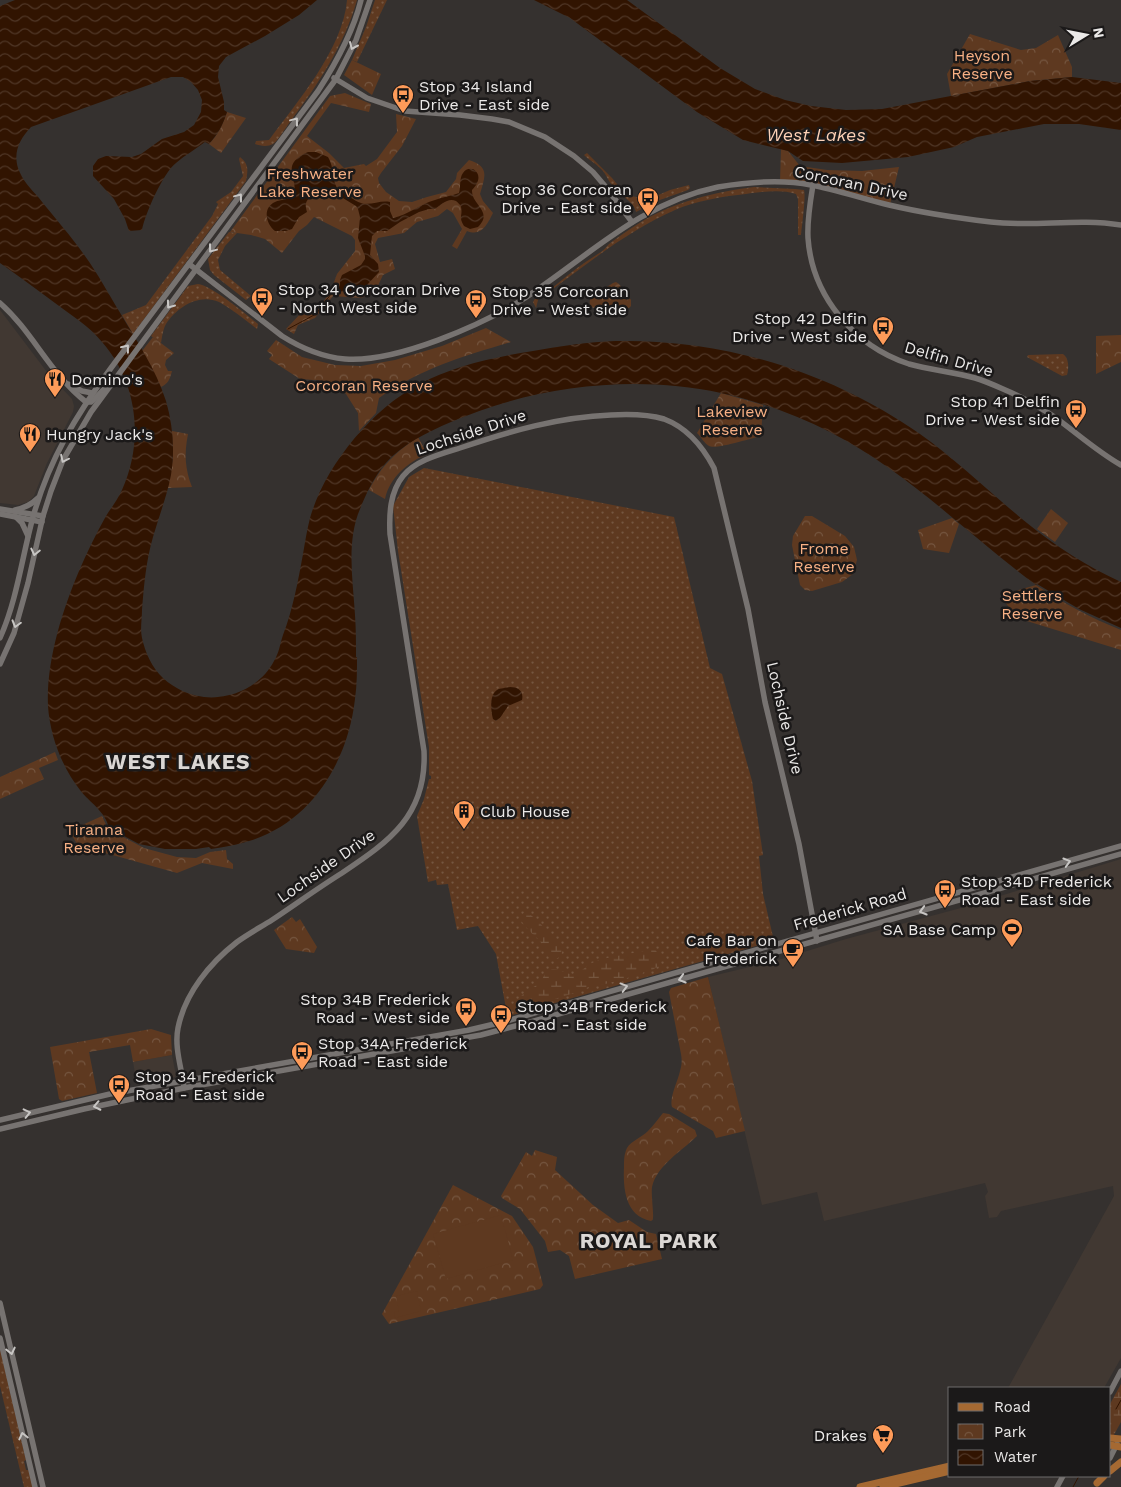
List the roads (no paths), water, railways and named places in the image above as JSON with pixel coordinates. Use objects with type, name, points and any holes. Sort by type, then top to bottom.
[{"type":"main road","points":[[0,638],[10,615],[39,497],[58,451],[79,413],[329,74],[348,38],[361,0]]},
{"type":"main road","points":[[0,664],[14,633],[28,583],[42,519],[63,460],[91,412],[336,79],[356,40],[370,0]]},
{"type":"main road","points":[[329,74],[367,98],[405,111],[460,114],[509,122],[545,137],[574,156],[593,172],[632,222]]},
{"type":"main road","points":[[264,163],[272,167]]},
{"type":"main road","name":"Corcoran Drive","points":[[189,264],[295,344],[326,356],[344,359],[374,358],[425,345],[478,324],[523,299],[632,222],[654,209],[678,199],[715,188],[763,182],[790,182],[813,185],[890,205],[960,218],[1023,224],[1104,223],[1121,225]]},
{"type":"main road","name":"Delfin Drive","points":[[813,185],[808,240],[814,270],[833,309],[861,339],[880,352],[909,364],[976,378],[1025,399],[1057,419],[1107,457],[1121,465]]},
{"type":"main road","points":[[214,230],[221,227],[234,211],[238,214]]},
{"type":"main road","points":[[0,303],[6,308],[64,382],[86,402],[91,402],[104,388],[112,383]]},
{"type":"main road","points":[[64,382],[92,393]]},
{"type":"main road","points":[[72,391],[78,402],[79,413]]},
{"type":"main road","name":"Lochside Drive","points":[[184,1088],[177,1044],[178,1029],[184,1007],[206,973],[219,958],[238,942],[376,850],[404,822],[416,802],[423,776],[424,751],[389,520],[390,505],[399,482],[413,466],[432,458],[499,435],[546,422],[598,415],[636,414],[656,417],[673,424],[692,437],[701,446],[711,462],[718,481],[747,602],[765,702],[799,844],[817,941]]},
{"type":"main road","points":[[11,511],[26,508],[39,497]]},
{"type":"main road","points":[[0,509],[42,519]]},
{"type":"main road","points":[[0,514],[16,517],[33,517]]},
{"type":"main road","points":[[16,517],[22,523],[28,538]]},
{"type":"main road","name":"Frederick Road","points":[[0,1120],[110,1094],[485,1026],[1121,846]]},
{"type":"main road","name":"Frederick Road","points":[[0,1129],[184,1088],[481,1035],[1121,854]]},
{"type":"main road","points":[[0,1303],[43,1487]]},
{"type":"main road","points":[[0,1338],[35,1487]]},
{"type":"main road","points":[[1111,1390],[1121,1371]]},
{"type":"main road","points":[[1116,1446],[1121,1438]]},
{"type":"main road","points":[[1111,1470],[1121,1462]]},
{"type":"main road","points":[[860,1487],[948,1466]]},
{"type":"main road","points":[[883,1487],[948,1471]]},
{"type":"water","name":"West Lakes","points":[[15,0],[317,0],[299,15],[226,57],[219,66],[218,77],[224,110],[227,112],[222,125],[209,144],[205,142],[171,168],[155,194],[142,230],[129,231],[114,199],[93,176],[93,166],[98,159],[106,156],[132,157],[141,154],[162,139],[184,132],[194,125],[201,112],[202,100],[198,90],[191,82],[183,77],[171,77],[31,127],[18,146],[16,156],[18,168],[22,176],[74,241],[94,270],[145,355],[166,401],[173,438],[173,457],[171,475],[149,555],[141,631],[145,649],[152,665],[163,678],[177,688],[193,695],[204,697],[225,696],[245,690],[262,678],[268,670],[277,655],[290,615],[309,522],[317,498],[338,460],[352,441],[383,409],[418,385],[459,367],[519,353],[585,343],[616,341],[657,342],[697,346],[737,353],[776,363],[850,393],[886,412],[934,444],[1049,540],[1084,563],[1121,582],[1121,628],[1079,609],[1036,585],[885,465],[830,432],[804,420],[749,400],[687,387],[653,384],[618,384],[549,392],[483,410],[424,434],[399,450],[381,469],[374,480],[362,503],[353,535],[352,575],[357,678],[351,722],[335,766],[323,786],[308,804],[291,820],[271,832],[230,846],[211,849],[209,847],[165,849],[139,844],[109,828],[104,817],[80,790],[62,761],[51,729],[48,689],[56,637],[73,586],[95,536],[120,493],[129,471],[135,432],[134,413],[130,394],[123,376],[114,358],[97,336],[80,321],[0,263],[0,6]]},
{"type":"water","name":"West Lakes","points":[[534,0],[627,0],[720,68],[755,89],[785,100],[811,106],[846,110],[882,109],[1030,81],[1072,77],[1121,83],[1121,130],[1079,124],[1044,124],[977,137],[954,147],[908,157],[842,163],[803,161],[788,151],[743,140],[697,112],[570,18]]},
{"type":"water","points":[[308,152],[316,152],[328,157],[339,191],[361,203],[390,202],[390,211],[393,218],[430,202],[459,193],[462,175],[466,170],[473,169],[478,175],[478,179],[472,190],[473,195],[484,217],[478,227],[470,229],[464,226],[461,220],[461,206],[456,201],[450,200],[435,209],[419,212],[387,231],[377,231],[372,236],[370,255],[378,264],[379,272],[364,291],[359,294],[337,291],[342,275],[361,265],[365,259],[358,238],[360,217],[356,206],[328,189],[318,198],[310,197],[308,199],[306,204],[307,212],[299,217],[292,229],[275,231],[269,224],[267,216],[268,208],[271,205],[293,195],[295,190],[292,173],[294,162]]},
{"type":"water","points":[[510,687],[520,690],[522,700],[508,706],[496,721],[493,719],[491,704],[494,692],[498,689]]},
{"type":"waterway","points":[[288,329],[316,314],[331,294],[337,291]]},
{"type":"waterway","points":[[1116,1409],[1121,1400]]},
{"type":"waterway","points":[[1073,1487],[1078,1477]]},
{"type":"place","name":"Stop 34 Island Drive - East side","points":[[403,114]]},
{"type":"place","name":"Stop 36 Corcoran Drive - East side","points":[[648,217]]},
{"type":"place","name":"Stop 34 Corcoran Drive - North West side","points":[[262,317]]},
{"type":"place","name":"Stop 35 Corcoran Drive - West side","points":[[476,319]]},
{"type":"place","name":"Stop 42 Delfin Drive - West side","points":[[883,346]]},
{"type":"place","name":"Domino's","points":[[55,398]]},
{"type":"place","name":"Stop 41 Delfin Drive - West side","points":[[1076,429]]},
{"type":"place","name":"Hungry Jack's","points":[[30,453]]},
{"type":"place","name":"Club House","points":[[464,830]]},
{"type":"place","name":"Stop 34D Frederick Road - East side","points":[[945,909]]},
{"type":"place","name":"SA Base Camp","points":[[1012,948]]},
{"type":"place","name":"Cafe Bar on Frederick","points":[[793,968]]},
{"type":"place","name":"Stop 34B Frederick Road - West side","points":[[466,1027]]},
{"type":"place","name":"Stop 34B Frederick Road - East side","points":[[501,1034]]},
{"type":"place","name":"Stop 34A Frederick Road - East side","points":[[302,1071]]},
{"type":"place","name":"Stop 34 Frederick Road - East side","points":[[119,1104]]},
{"type":"place","name":"Drakes","points":[[883,1454]]},
{"type":"district","name":"WEST LAKES","points":[[178,761]]},
{"type":"district","name":"ROYAL PARK","points":[[649,1240]]},
{"type":"park label","name":"Heyson Reserve","points":[[982,64]]},
{"type":"park label","name":"Freshwater Lake Reserve","points":[[310,182]]},
{"type":"park label","name":"Corcoran Reserve","points":[[364,385]]},
{"type":"park label","name":"Lakeview Reserve","points":[[732,420]]},
{"type":"park label","name":"Frome Reserve","points":[[824,557]]},
{"type":"park label","name":"Settlers Reserve","points":[[1032,604]]},
{"type":"park label","name":"Tiranna Reserve","points":[[94,838]]}]
